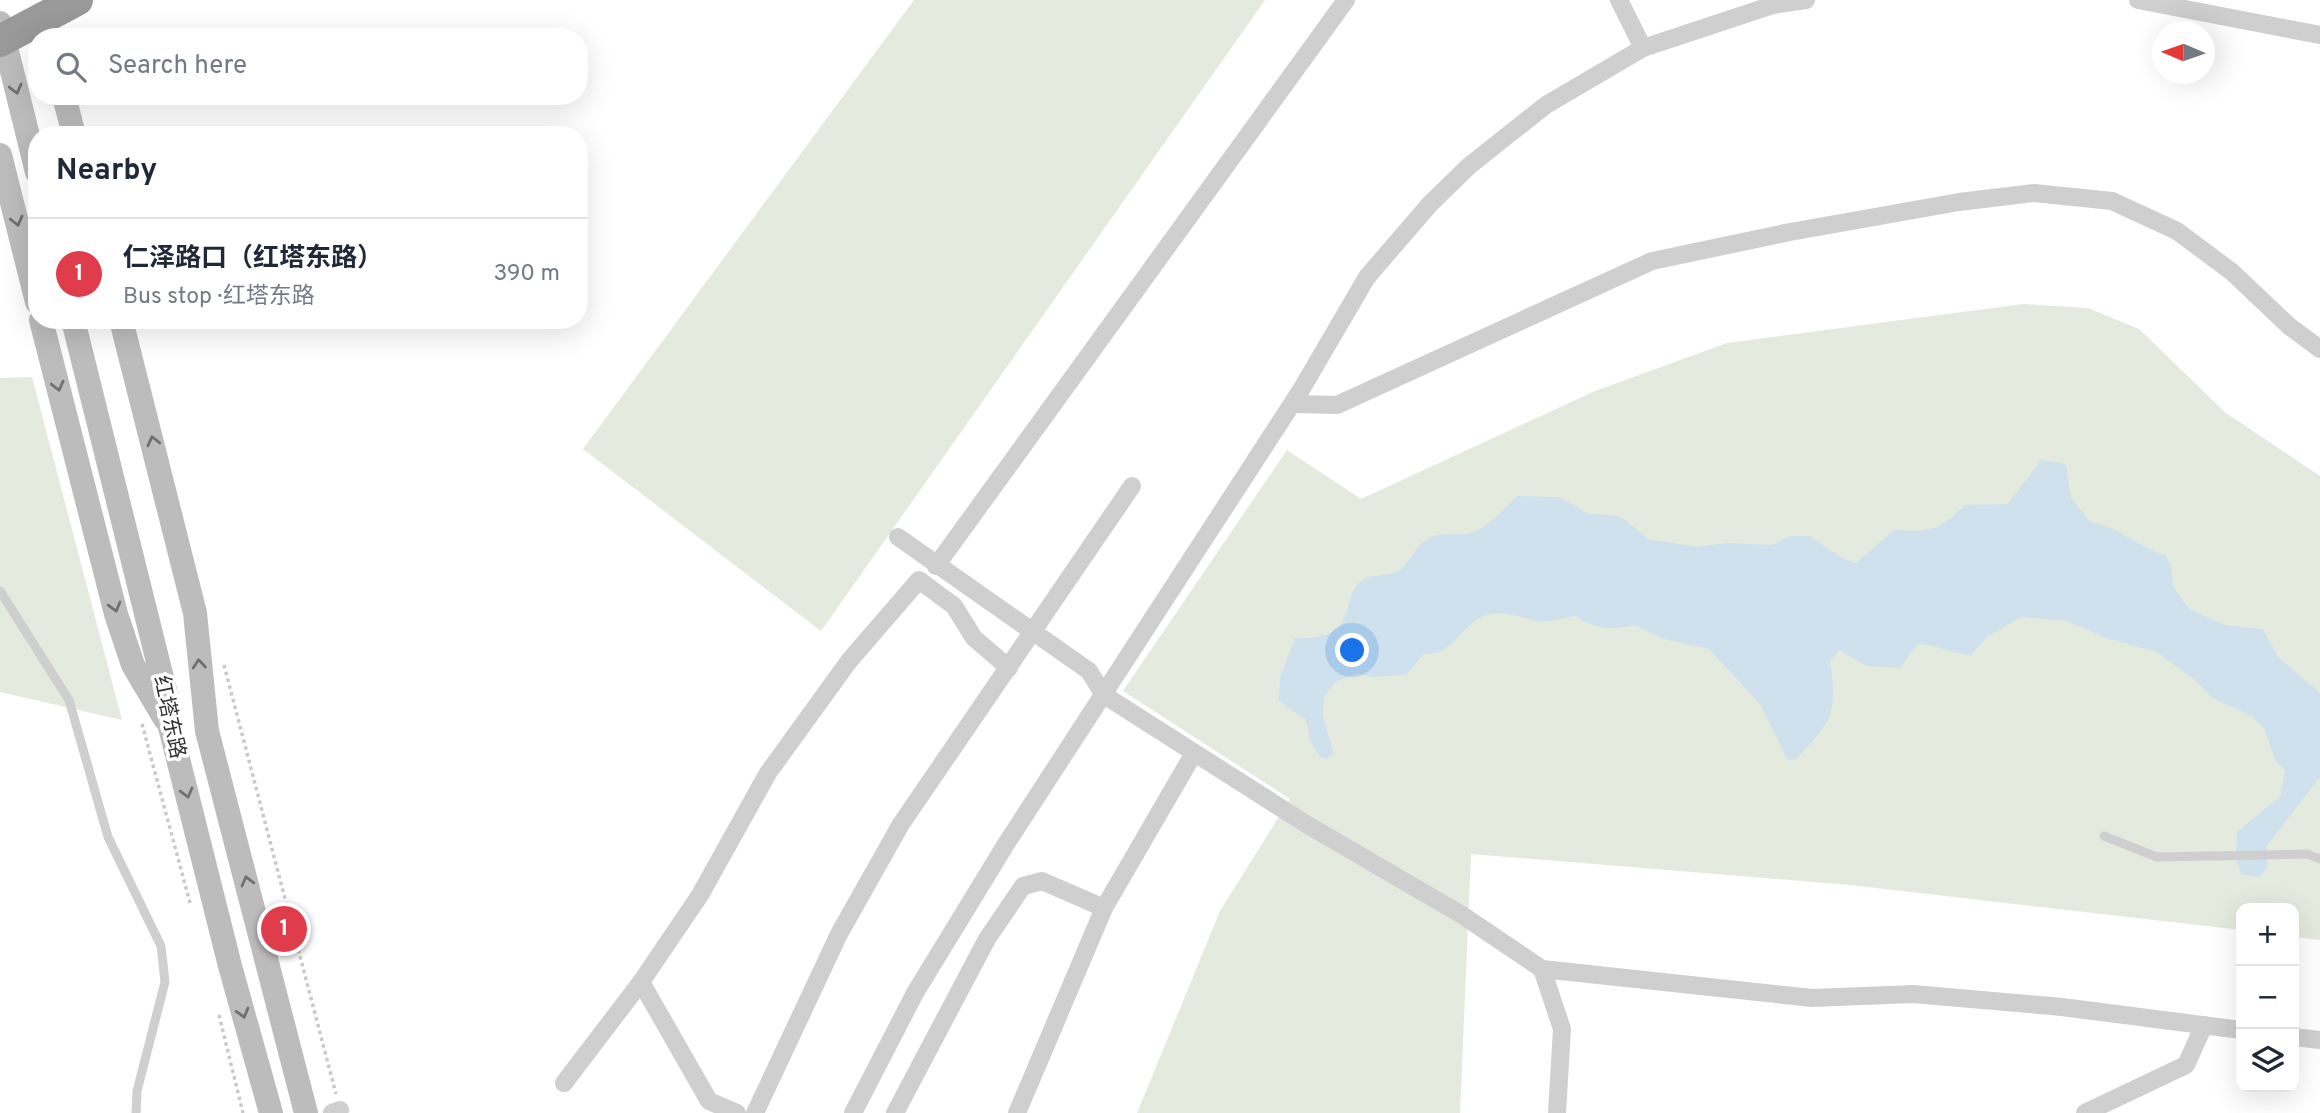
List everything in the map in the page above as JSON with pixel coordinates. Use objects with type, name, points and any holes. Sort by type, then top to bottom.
[{"type":"highway","points":[[0,41],[77,0]]},
{"type":"main road","points":[[46,0],[51,28]]},
{"type":"main road","points":[[0,23],[28,136]]},
{"type":"main road","points":[[66,105],[72,126]]},
{"type":"main road","points":[[0,155],[28,266]]},
{"type":"main road","points":[[43,329],[116,614],[133,665],[170,727]]},
{"type":"main road","name":"红塔东路","points":[[75,329],[165,690],[170,727],[230,966],[271,1113]]},
{"type":"main road","name":"红塔东路","points":[[123,329],[195,613],[207,731],[306,1113]]},
{"type":"street","points":[[936,566],[1346,0]]},
{"type":"street","points":[[1619,0],[1643,48]]},
{"type":"street","points":[[853,1113],[915,993],[1006,845],[1293,404],[1367,278],[1430,204],[1469,166],[1546,105],[1643,48],[1773,5],[1807,0]]},
{"type":"street","points":[[2138,0],[2320,34]]},
{"type":"street","points":[[1293,404],[1337,405],[1652,261],[1790,232],[1959,202],[2034,193],[2112,201],[2177,231],[2232,272],[2288,326],[2320,349]]},
{"type":"street","points":[[755,1113],[839,934],[901,824],[1132,486]]},
{"type":"street","points":[[898,537],[1089,671],[1104,695],[1306,824],[1462,915],[1542,970],[1812,998],[1927,995],[2062,1007],[2236,1029]]},
{"type":"street","points":[[564,1083],[641,982],[700,895],[768,773],[849,661],[919,580],[954,606],[974,638],[1009,668]]},
{"type":"street","points":[[1017,1113],[1104,908],[1194,753]]},
{"type":"street","points":[[895,1113],[987,939],[1023,886],[1042,881],[1104,908]]},
{"type":"street","points":[[1542,970],[1562,1029],[1557,1113]]},
{"type":"street","points":[[641,982],[709,1101],[737,1113]]},
{"type":"street","points":[[2085,1113],[2186,1065],[2204,1026]]},
{"type":"street","points":[[2299,1038],[2320,1040]]},
{"type":"lane","points":[[0,591],[69,701],[108,838],[161,946],[165,982],[137,1091],[136,1113]]},
{"type":"lane","points":[[2104,836],[2157,857],[2308,854],[2320,859]]},
{"type":"path","points":[[221,657],[336,1111]]},
{"type":"path","points":[[150,696],[140,719],[191,906]]},
{"type":"path","points":[[218,1011],[243,1113]]},
{"type":"shaded area","points":[[914,0],[1265,0],[821,631],[583,449]]},
{"type":"shaded area","points":[[2023,304],[2088,308],[2139,329],[2226,413],[2320,476],[2320,940],[2299,938],[2299,903],[2236,903],[2236,929],[1850,885],[1471,854],[1460,1113],[1137,1113],[1220,911],[1290,799],[1123,691],[1287,450],[1361,499],[1595,391],[1727,343]]},
{"type":"shaded area","points":[[32,377],[122,720],[0,692],[0,378]]},
{"type":"water","points":[[2041,460],[2066,464],[2071,498],[2090,522],[2110,528],[2165,555],[2171,565],[2173,586],[2188,608],[2224,625],[2263,629],[2278,657],[2320,693],[2320,777],[2266,847],[2267,867],[2259,877],[2241,874],[2236,857],[2237,832],[2280,798],[2285,770],[2276,761],[2264,728],[2251,716],[2211,697],[2196,681],[2157,652],[2106,638],[2067,621],[2021,617],[1987,637],[1971,655],[1917,644],[1900,668],[1867,666],[1839,650],[1830,661],[1833,693],[1829,716],[1818,735],[1796,759],[1787,759],[1759,703],[1709,649],[1660,638],[1636,625],[1604,628],[1575,616],[1541,621],[1500,613],[1485,615],[1471,624],[1448,647],[1424,654],[1406,675],[1372,677],[1357,673],[1334,683],[1324,697],[1323,716],[1334,754],[1327,759],[1320,757],[1311,742],[1306,720],[1279,701],[1280,677],[1295,638],[1331,633],[1340,625],[1351,596],[1364,579],[1401,569],[1423,543],[1434,536],[1466,534],[1480,529],[1517,496],[1559,497],[1589,514],[1623,518],[1648,539],[1697,547],[1729,543],[1772,545],[1790,536],[1809,536],[1844,559],[1856,563],[1894,530],[1917,531],[1934,528],[1965,505],[2008,504]]},
{"type":"place","name":"仁泽路口（红塔东路）","points":[[284,929]]}]
